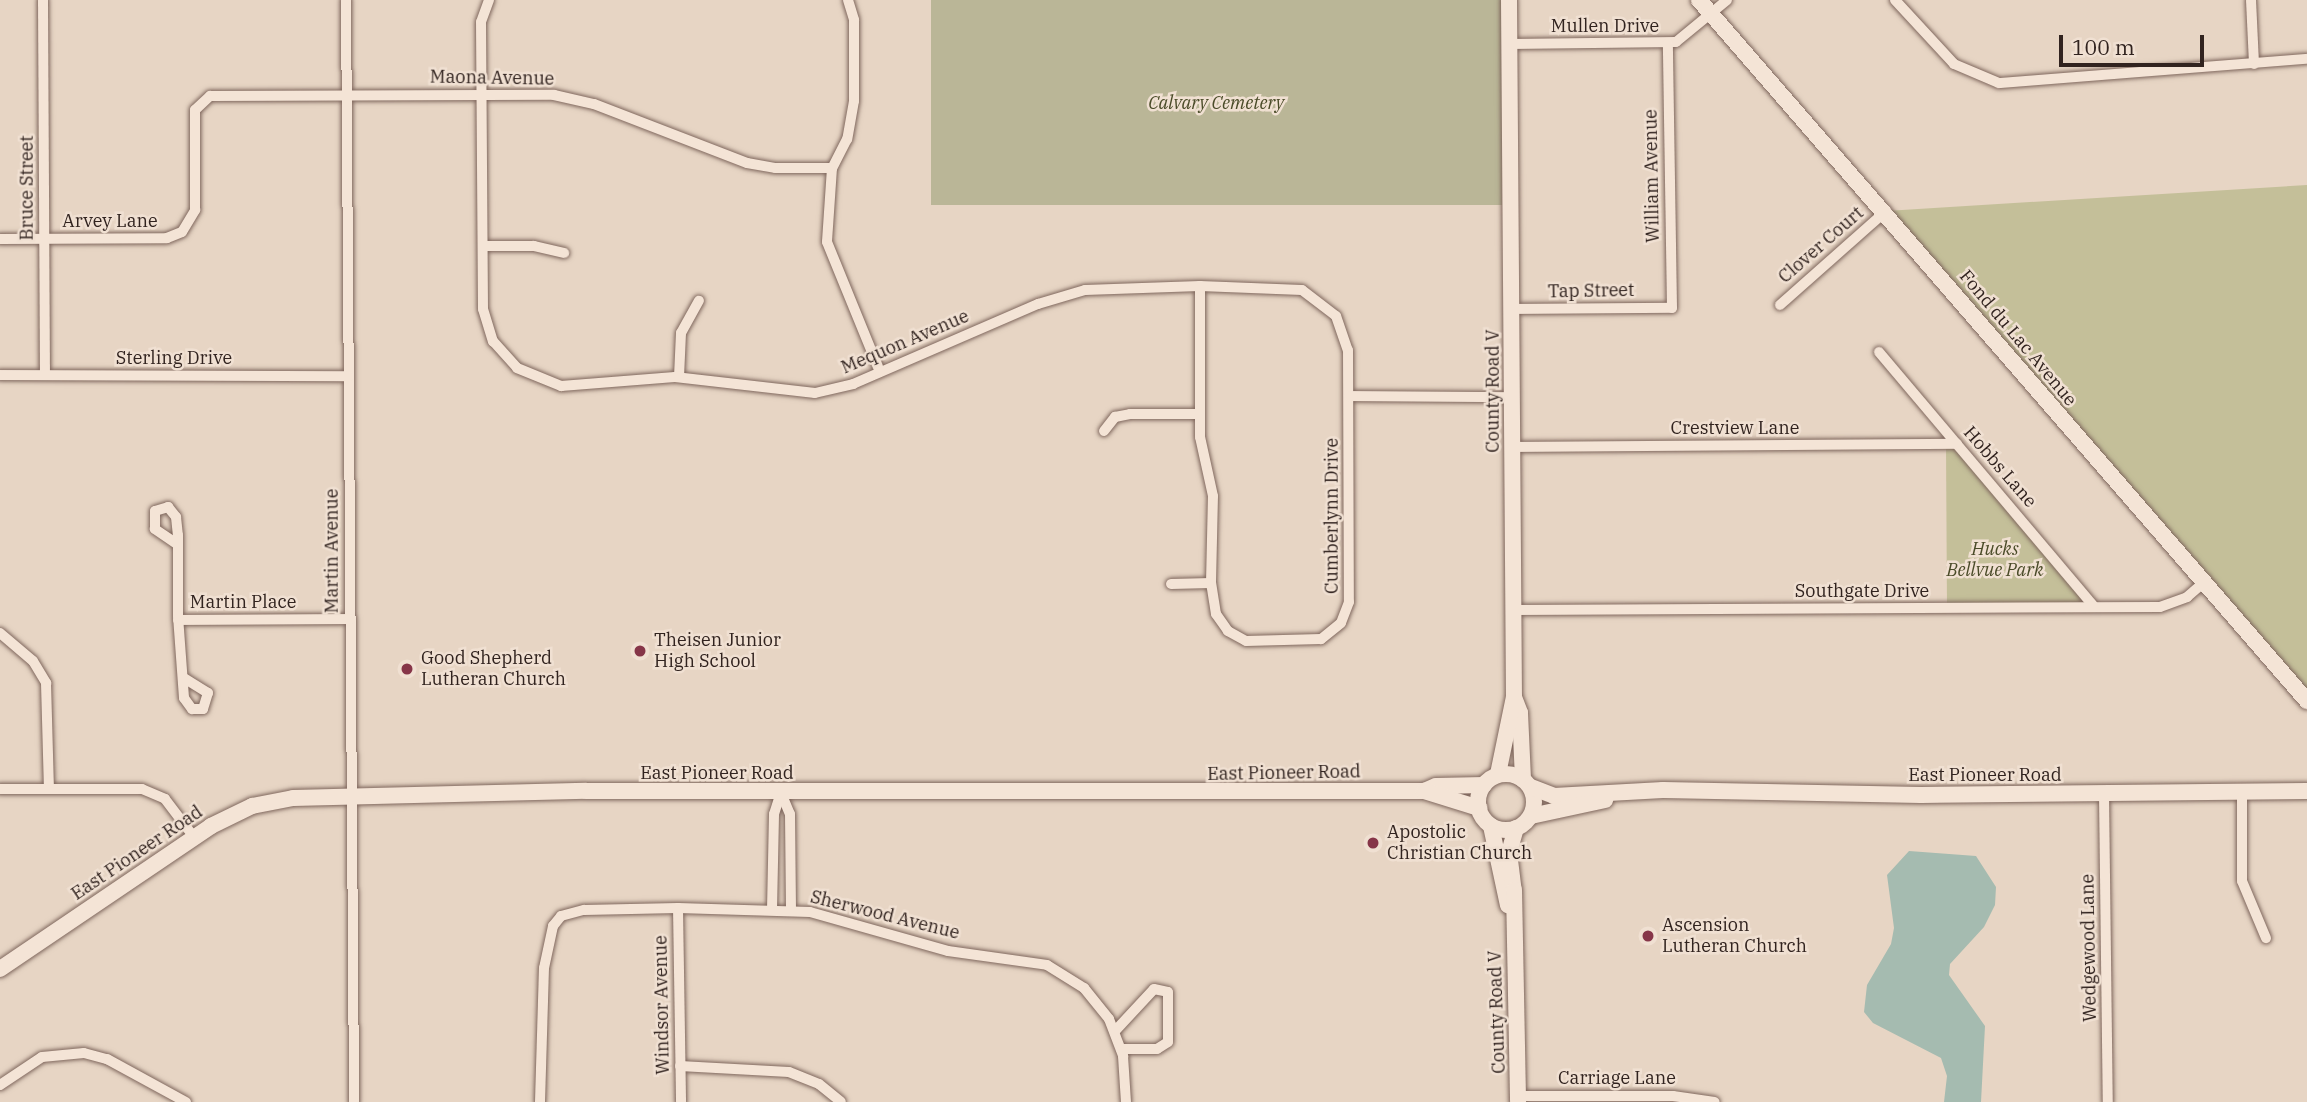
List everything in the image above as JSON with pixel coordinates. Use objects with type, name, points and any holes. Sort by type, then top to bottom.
[{"type":"main road","name":"County Road V","points":[[1509,0],[1514,697],[1520,713],[1527,783]]},
{"type":"main road","name":"Fond du Lac Avenue","points":[[1699,0],[1886,211],[2307,701]]},
{"type":"main road","points":[[1424,791],[1436,786],[1484,785],[1498,774],[1514,697]]},
{"type":"main road","points":[[1498,774],[1527,783],[1554,796],[1663,790]]},
{"type":"main road","points":[[1527,783],[1534,801],[1531,816]]},
{"type":"main road","points":[[1484,785],[1479,808],[1491,826],[1516,828],[1531,816],[1663,790]]},
{"type":"main road","name":"East Pioneer Road","points":[[1663,790],[2104,794],[2307,791]]},
{"type":"main road","name":"East Pioneer Road","points":[[0,969],[194,836],[252,806],[354,794],[1424,791],[1479,808]]},
{"type":"main road","name":"County Road V","points":[[1491,826],[1513,921]]},
{"type":"main road","name":"County Road V","points":[[1516,828],[1508,852],[1513,921],[1518,1099]]},
{"type":"street","name":"Bruce Street","points":[[43,0],[45,375]]},
{"type":"street","name":"Martin Avenue","points":[[346,0],[350,619],[354,794],[354,1102]]},
{"type":"street","name":"Mequon Avenue","points":[[489,0],[482,18],[483,309],[488,330],[502,354],[524,374],[567,386],[679,377],[807,394],[841,388],[1074,292],[1121,286],[1288,287],[1321,300],[1345,336],[1349,396]]},
{"type":"street","points":[[848,0],[854,20],[854,101],[847,139],[832,168],[828,251],[880,372]]},
{"type":"street","name":"Mullen Drive","points":[[1510,44],[1668,44],[1691,33],[1727,0]]},
{"type":"street","points":[[1895,0],[1954,64],[1999,83],[2307,59]]},
{"type":"street","points":[[2251,0],[2254,64]]},
{"type":"street","name":"William Avenue","points":[[1668,44],[1672,307]]},
{"type":"street","name":"Maona Avenue","points":[[195,116],[199,102],[210,96],[482,94],[576,99],[747,163],[775,168],[832,168]]},
{"type":"street","name":"Arvey Lane","points":[[0,239],[167,238],[184,231],[195,210],[195,116]]},
{"type":"street","name":"Clover Court","points":[[1780,305],[1886,211]]},
{"type":"street","points":[[483,247],[534,246],[564,253]]},
{"type":"street","name":"Cumberlynn Drive","points":[[1200,286],[1202,451],[1213,496],[1211,583],[1220,622],[1242,639],[1315,641],[1341,623],[1350,597],[1349,396]]},
{"type":"street","points":[[679,377],[681,333],[699,301]]},
{"type":"street","name":"Tap Street","points":[[1511,309],[1672,307]]},
{"type":"street","name":"Hobbs Lane","points":[[1879,352],[2094,606]]},
{"type":"street","name":"Sterling Drive","points":[[0,374],[348,376]]},
{"type":"street","points":[[1349,396],[1511,397]]},
{"type":"street","points":[[1104,431],[1115,417],[1130,414],[1200,414]]},
{"type":"street","name":"Crestview Lane","points":[[1512,447],[1957,444]]},
{"type":"street","name":"Martin Place","points":[[177,544],[178,620],[184,678]]},
{"type":"street","points":[[1171,584],[1211,583]]},
{"type":"street","name":"Southgate Drive","points":[[1513,610],[2160,607],[2188,597],[2203,583]]},
{"type":"street","name":"Martin Place","points":[[178,620],[350,619]]},
{"type":"street","points":[[0,633],[33,662],[46,683],[49,789]]},
{"type":"street","points":[[0,789],[149,791],[165,799],[194,836]]},
{"type":"street","points":[[772,909],[774,814],[781,793]]},
{"type":"street","points":[[781,793],[790,814],[791,910]]},
{"type":"street","points":[[2242,793],[2242,881],[2266,938]]},
{"type":"street","name":"Wedgewood Lane","points":[[2104,794],[2108,1102]]},
{"type":"street","name":"Sherwood Avenue","points":[[540,1102],[546,947],[561,916],[605,908],[791,910],[837,917],[948,951],[1043,964],[1084,988],[1115,1031],[1121,1049],[1126,1102]]},
{"type":"street","name":"Windsor Avenue","points":[[678,908],[681,1102]]},
{"type":"street","points":[[1115,1031],[1154,989],[1168,992],[1168,1042],[1157,1049],[1121,1049]]},
{"type":"street","points":[[0,1085],[43,1057],[84,1053],[107,1059],[186,1102]]},
{"type":"street","points":[[680,1066],[795,1074],[819,1084],[841,1102]]},
{"type":"street","name":"Carriage Lane","points":[[1518,1099],[1658,1099],[1715,1102]]},
{"type":"green space","name":"Calvary Cemetery","points":[[931,0],[1502,0],[1502,205],[931,205]]},
{"type":"green space","points":[[2307,185],[2307,701],[1886,211]]},
{"type":"green space","name":"Hucks Bellvue Park","points":[[1946,444],[1957,444],[2094,606],[1947,608]]},
{"type":"shaded area","points":[[1909,851],[1976,856],[1996,887],[1995,905],[1984,927],[1950,964],[1949,975],[1985,1026],[1981,1102],[1944,1102],[1947,1076],[1941,1058],[1873,1023],[1864,1012],[1867,985],[1891,944],[1894,928],[1887,875]]},
{"type":"place","name":"Theisen Junior High School","points":[[640,651]]},
{"type":"place","name":"Good Shepherd Lutheran Church","points":[[407,669]]},
{"type":"place","name":"Apostolic Christian Church","points":[[1373,843]]},
{"type":"place","name":"Ascension Lutheran Church","points":[[1648,936]]}]
